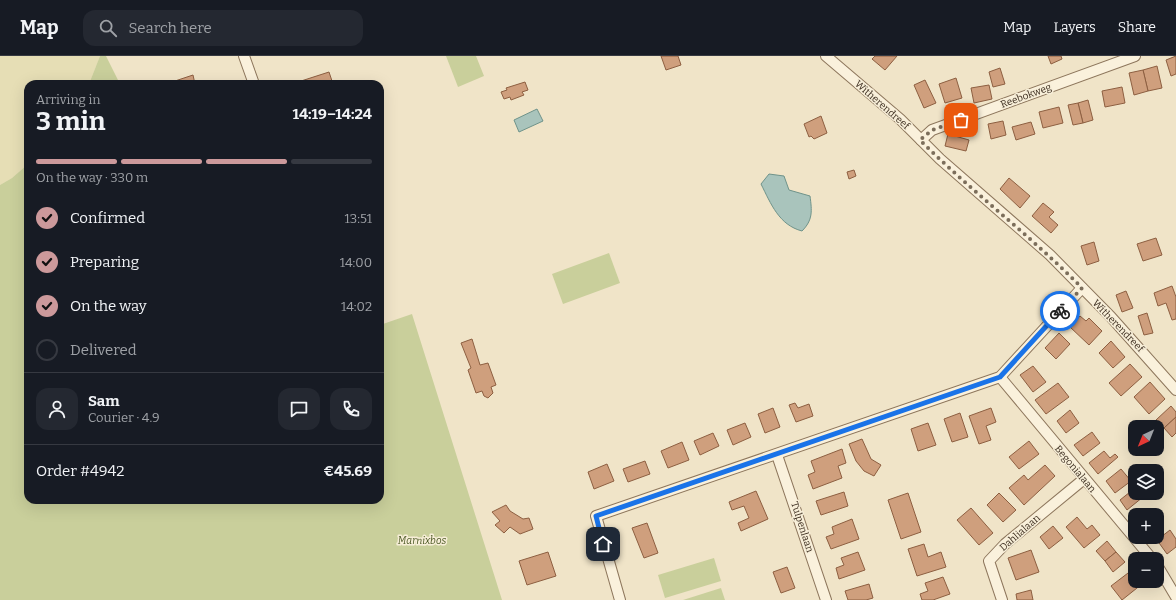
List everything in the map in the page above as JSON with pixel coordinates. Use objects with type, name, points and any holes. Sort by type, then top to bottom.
[{"type":"street","points":[[244,56],[253,80]]},
{"type":"street","name":"Witherendreef","points":[[826,56],[900,119],[940,159],[1050,256],[1111,317],[1176,390]]},
{"type":"street","name":"Reebokweg","points":[[920,140],[932,130],[1135,56]]},
{"type":"street","points":[[620,600],[596,516],[778,455],[1000,377],[1082,288]]},
{"type":"street","name":"Begonialaan","points":[[1000,377],[1146,552]]},
{"type":"street","name":"Tulpenlaan","points":[[778,455],[826,600]]},
{"type":"street","name":"Dahlialaan","points":[[1002,600],[989,561],[1005,544],[1084,479]]},
{"type":"street","points":[[1164,577],[1176,597]]},
{"type":"shaded area","points":[[0,56],[100,56],[91,80],[24,80],[24,168],[12,178],[0,185]]},
{"type":"green space","points":[[100,56],[106,56],[118,80],[91,80]]},
{"type":"green space","points":[[446,56],[476,56],[484,76],[458,87]]},
{"type":"green space","name":"Marnixbos","points":[[24,168],[24,504],[384,504],[384,324],[412,314],[502,600],[0,600],[0,185],[12,178]]},
{"type":"green space","points":[[609,253],[620,283],[563,304],[552,274]]},
{"type":"green space","points":[[714,558],[721,581],[665,598],[658,575]]},
{"type":"green space","points":[[721,588],[725,600],[683,600]]},
{"type":"water","points":[[537,109],[543,121],[519,132],[514,120]]},
{"type":"water","points":[[769,174],[784,176],[789,190],[810,196],[811,215],[806,227],[802,231],[787,224],[772,206],[761,184]]},
{"type":"building","points":[[661,56],[678,56],[681,65],[666,70]]},
{"type":"building","points":[[875,56],[897,56],[885,70],[872,59]]},
{"type":"building","points":[[1048,56],[1061,56],[1062,59],[1051,64]]},
{"type":"building","points":[[1176,56],[1176,74],[1171,76],[1166,60]]},
{"type":"building","points":[[1157,66],[1162,88],[1148,91],[1143,70]]},
{"type":"building","points":[[1000,68],[1005,84],[993,87],[989,72]]},
{"type":"building","points":[[1143,70],[1148,91],[1134,95],[1129,73]]},
{"type":"building","points":[[329,72],[332,80],[304,80]]},
{"type":"building","points":[[193,75],[194,80],[178,80]]},
{"type":"building","points":[[956,78],[962,98],[945,103],[939,84]]},
{"type":"building","points":[[925,80],[936,103],[924,108],[914,85]]},
{"type":"building","points":[[525,82],[528,90],[522,92],[524,95],[511,100],[510,97],[504,99],[501,92],[507,90],[506,88]]},
{"type":"building","points":[[989,85],[992,99],[974,103],[971,88]]},
{"type":"building","points":[[1122,87],[1125,103],[1105,107],[1102,91]]},
{"type":"building","points":[[1088,100],[1093,120],[1083,123],[1078,103]]},
{"type":"building","points":[[1078,103],[1083,123],[1073,125],[1068,105]]},
{"type":"building","points":[[1059,107],[1063,123],[1043,128],[1039,112]]},
{"type":"building","points":[[821,116],[827,133],[814,139],[811,136],[809,137],[804,124]]},
{"type":"building","points":[[1003,121],[1006,135],[991,139],[988,124]]},
{"type":"building","points":[[1031,122],[1035,134],[1016,140],[1012,127]]},
{"type":"building","points":[[948,134],[969,140],[966,151],[945,146]]},
{"type":"building","points":[[854,170],[856,176],[849,179],[847,172]]},
{"type":"building","points":[[1009,178],[1030,196],[1020,208],[1000,189]]},
{"type":"building","points":[[1043,203],[1054,212],[1049,217],[1058,225],[1051,233],[1032,216]]},
{"type":"building","points":[[1156,238],[1162,255],[1143,261],[1137,244]]},
{"type":"building","points":[[1094,242],[1099,261],[1087,265],[1081,246]]},
{"type":"building","points":[[1172,286],[1176,297],[1176,319],[1172,320],[1166,303],[1158,306],[1154,293]]},
{"type":"building","points":[[1126,291],[1133,308],[1122,312],[1116,295]]},
{"type":"building","points":[[1147,313],[1153,333],[1144,335],[1138,316]]},
{"type":"building","points":[[1080,316],[1086,321],[1089,318],[1102,331],[1089,345],[1070,327]]},
{"type":"building","points":[[1059,333],[1070,344],[1056,359],[1045,348]]},
{"type":"building","points":[[472,339],[480,365],[488,363],[496,385],[491,387],[493,393],[488,398],[484,396],[482,391],[476,393],[468,370],[471,368],[461,343]]},
{"type":"building","points":[[1111,341],[1125,357],[1113,368],[1099,353]]},
{"type":"building","points":[[1130,364],[1142,377],[1121,396],[1109,383]]},
{"type":"building","points":[[1033,366],[1046,382],[1033,392],[1020,375]]},
{"type":"building","points":[[1150,382],[1165,399],[1149,414],[1134,397]]},
{"type":"building","points":[[1058,383],[1069,397],[1046,414],[1035,400]]},
{"type":"building","points":[[795,403],[798,408],[809,404],[813,416],[796,422],[789,405]]},
{"type":"building","points":[[1171,406],[1176,412],[1176,417],[1164,428],[1164,420],[1156,420]]},
{"type":"building","points":[[773,408],[780,427],[765,433],[758,414]]},
{"type":"building","points":[[991,408],[996,422],[986,426],[991,440],[979,444],[969,416]]},
{"type":"building","points":[[1070,410],[1079,423],[1066,433],[1057,421]]},
{"type":"building","points":[[960,413],[968,437],[952,442],[944,419]]},
{"type":"building","points":[[1176,417],[1176,433],[1172,437],[1164,428]]},
{"type":"building","points":[[745,423],[751,437],[733,445],[727,430]]},
{"type":"building","points":[[928,423],[936,445],[918,451],[911,429]]},
{"type":"building","points":[[1092,432],[1100,443],[1083,456],[1074,445]]},
{"type":"building","points":[[713,433],[719,446],[700,455],[694,441]]},
{"type":"building","points":[[862,439],[871,459],[881,465],[874,476],[864,471],[856,461],[849,444]]},
{"type":"building","points":[[1029,441],[1039,454],[1019,469],[1009,457]]},
{"type":"building","points":[[682,442],[689,460],[668,468],[661,451]]},
{"type":"building","points":[[842,449],[846,463],[838,466],[842,478],[813,489],[808,475],[815,472],[811,461]]},
{"type":"building","points":[[1104,451],[1110,458],[1115,454],[1118,457],[1098,474],[1089,463]]},
{"type":"building","points":[[645,461],[650,474],[628,482],[623,469]]},
{"type":"building","points":[[607,464],[614,481],[594,489],[588,472]]},
{"type":"building","points":[[1045,465],[1055,476],[1024,505],[1009,488],[1024,475],[1028,480]]},
{"type":"building","points":[[1121,469],[1128,477],[1128,483],[1115,493],[1106,481]]},
{"type":"building","points":[[756,491],[768,519],[741,531],[738,523],[749,518],[744,506],[732,510],[729,502]]},
{"type":"building","points":[[844,492],[848,506],[821,515],[816,501]]},
{"type":"building","points":[[908,493],[921,532],[901,539],[888,500]]},
{"type":"building","points":[[999,493],[1016,510],[1003,522],[987,505]]},
{"type":"building","points":[[1128,494],[1128,500],[1139,500],[1127,510],[1120,500]]},
{"type":"building","points":[[506,505],[510,511],[523,519],[529,518],[533,529],[520,534],[510,527],[504,533],[495,525],[500,521],[492,512]]},
{"type":"building","points":[[971,508],[993,533],[979,545],[957,520]]},
{"type":"building","points":[[1077,517],[1087,529],[1092,525],[1100,535],[1084,548],[1066,527]]},
{"type":"building","points":[[852,519],[859,539],[831,549],[826,537],[834,534],[832,527]]},
{"type":"building","points":[[647,523],[658,553],[644,558],[632,528]]},
{"type":"building","points":[[1053,526],[1063,538],[1049,549],[1040,537]]},
{"type":"building","points":[[1170,530],[1176,539],[1176,547],[1167,554],[1160,544],[1164,544],[1164,535]]},
{"type":"building","points":[[1107,541],[1116,552],[1105,561],[1096,551]]},
{"type":"building","points":[[924,544],[928,557],[941,552],[946,567],[917,576],[908,549]]},
{"type":"building","points":[[1031,550],[1039,572],[1016,580],[1008,558]]},
{"type":"building","points":[[548,552],[556,576],[527,585],[519,561]]},
{"type":"building","points":[[858,552],[865,570],[839,579],[836,568],[844,565],[841,558]]},
{"type":"building","points":[[1116,552],[1125,562],[1113,572],[1105,561]]},
{"type":"building","points":[[787,567],[795,588],[781,593],[773,572]]},
{"type":"building","points":[[1128,573],[1128,588],[1137,588],[1122,600],[1111,586]]},
{"type":"building","points":[[943,577],[950,594],[933,600],[922,600],[920,594],[928,591],[925,583]]},
{"type":"building","points":[[869,584],[873,598],[866,600],[848,600],[845,591]]},
{"type":"building","points":[[1031,590],[1033,600],[1017,600],[1016,594]]},
{"type":"way so far","points":[[961,120],[932,130],[920,140],[1050,256],[1082,288],[1060,311]]},
{"type":"route","points":[[603,544],[596,516],[778,455],[1000,377],[1060,311]]}]
